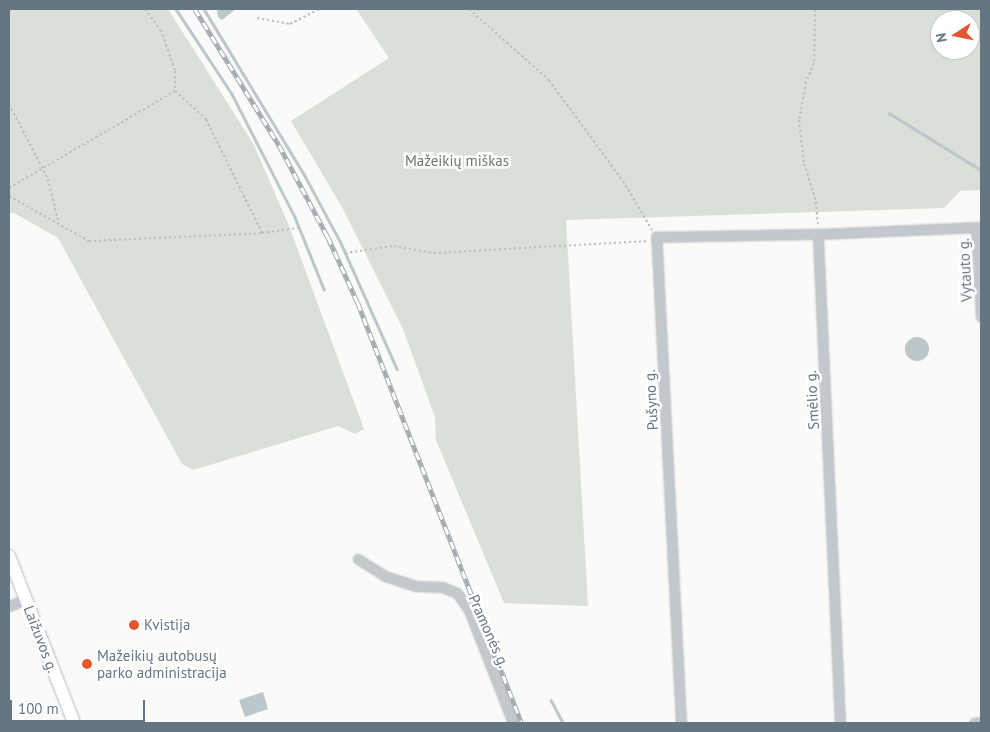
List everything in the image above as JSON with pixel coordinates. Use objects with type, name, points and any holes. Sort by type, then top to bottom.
[{"type":"main road","name":"Laižuvos g.","points":[[9,556],[74,723]]},
{"type":"street","points":[[656,239],[979,227]]},
{"type":"street","name":"Vytauto g.","points":[[979,227],[981,316]]},
{"type":"street","name":"Smėlio g.","points":[[818,234],[840,723]]},
{"type":"street","name":"Pušyno g.","points":[[656,239],[681,723]]},
{"type":"street","name":"Pramonės g.","points":[[358,559],[392,578],[415,586],[442,587],[457,593],[468,610],[513,723]]},
{"type":"street","points":[[9,606],[26,599]]},
{"type":"street","points":[[974,723],[981,722]]},
{"type":"path","points":[[145,9],[161,30],[175,71],[175,91],[206,119],[262,233]]},
{"type":"path","points":[[257,18],[290,24],[319,9]]},
{"type":"path","points":[[345,254],[394,246],[434,253],[656,239],[623,181],[549,80],[469,9]]},
{"type":"path","points":[[815,9],[814,62],[806,82],[800,120],[804,164],[816,202],[818,234]]},
{"type":"path","points":[[9,188],[43,170],[175,91]]},
{"type":"path","points":[[9,104],[43,170],[59,224]]},
{"type":"path","points":[[9,196],[89,241],[262,233],[299,228]]},
{"type":"green space","points":[[9,9],[168,9],[254,145],[289,226],[364,429],[355,434],[338,426],[193,470],[182,464],[58,238],[14,213],[9,213]]},
{"type":"green space","name":"Mažeikių miškas","points":[[356,9],[981,9],[981,190],[960,191],[944,208],[566,220],[588,606],[504,603],[436,440],[435,417],[403,329],[342,207],[291,121],[389,58]]},
{"type":"shaded area","points":[[217,9],[236,9],[222,20],[218,17]]},
{"type":"shaded area","points":[[917,337],[926,340],[929,349],[926,358],[917,361],[908,358],[905,349],[908,340]]},
{"type":"shaded area","points":[[263,692],[268,709],[245,717],[239,700]]},
{"type":"waterway","points":[[176,9],[232,94],[295,217],[324,289]]},
{"type":"waterway","points":[[204,9],[304,174],[341,243],[397,369]]},
{"type":"waterway","points":[[889,113],[981,170]]},
{"type":"waterway","points":[[551,700],[563,723]]},
{"type":"railway","points":[[195,9],[279,145],[328,237],[358,303],[522,723]]},
{"type":"place","name":"Kvistija","points":[[134,625]]},
{"type":"place","name":"Mažeikių autobusų parko administracija","points":[[87,664]]}]
